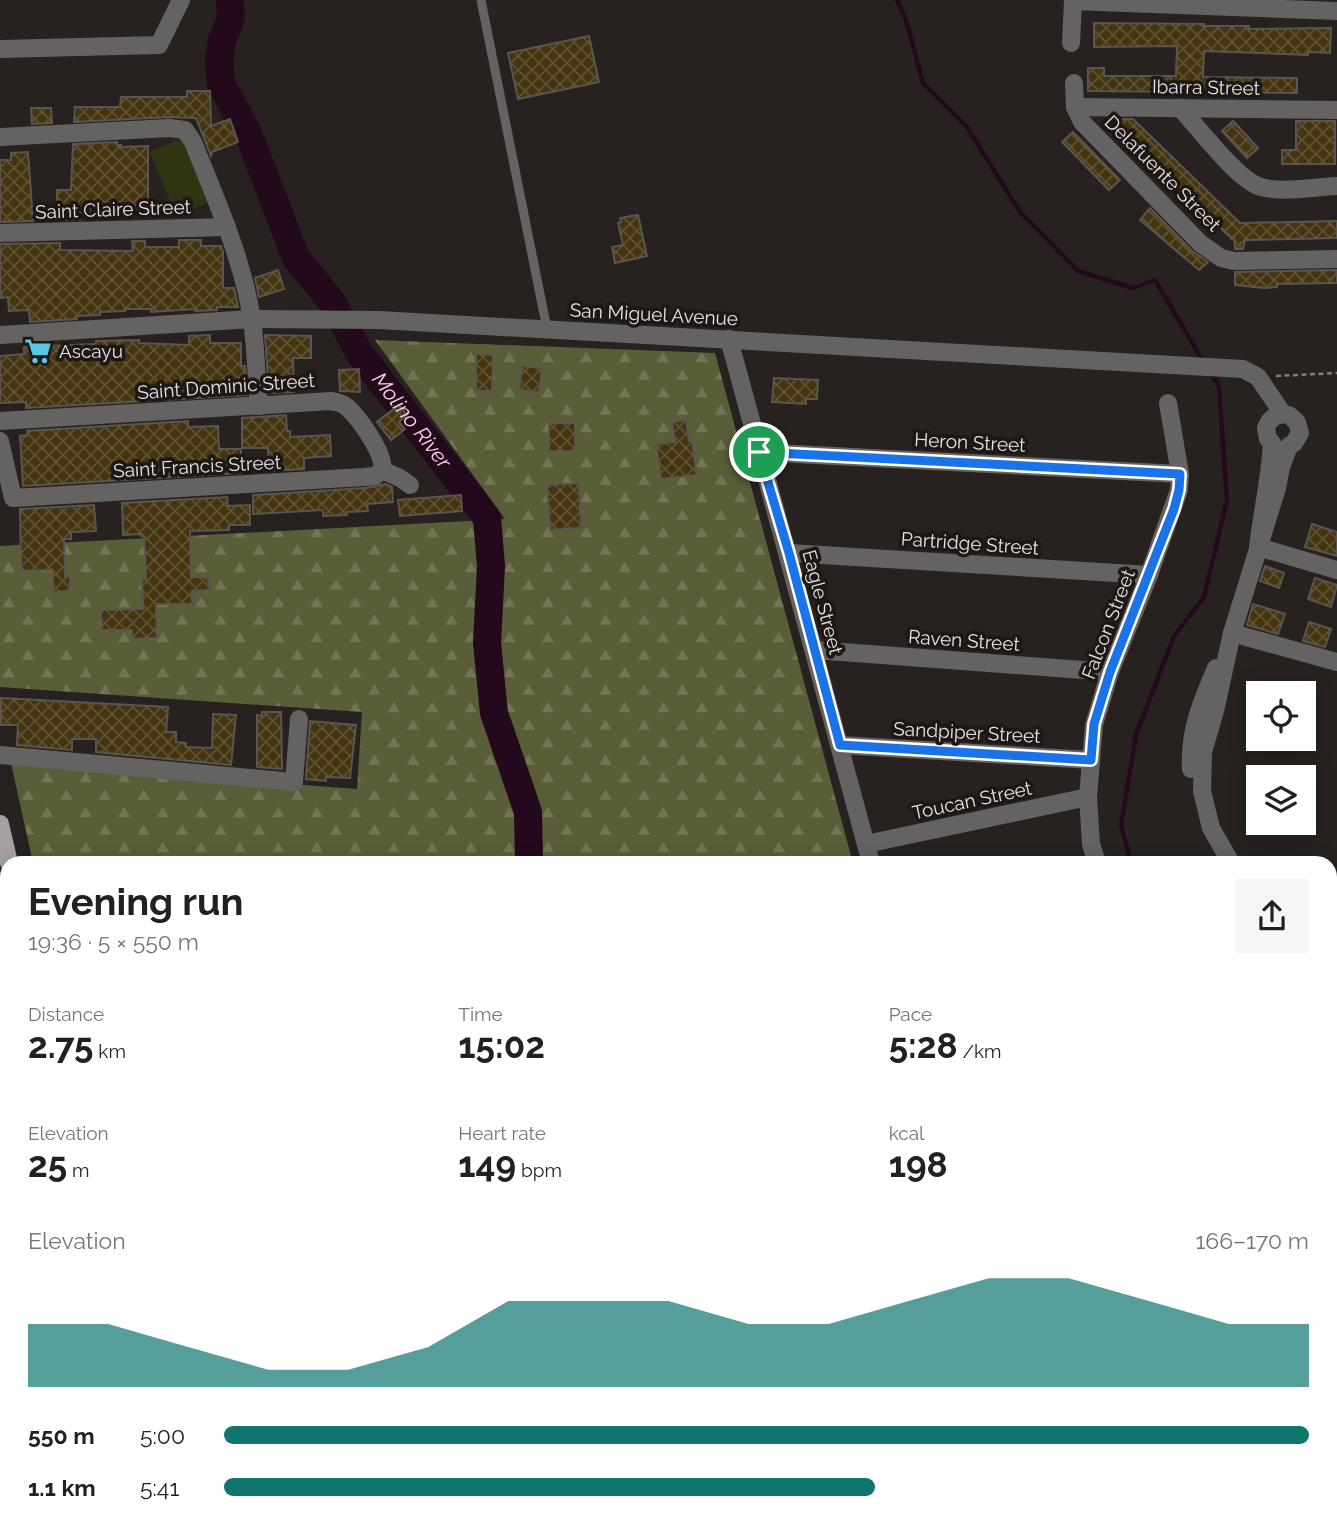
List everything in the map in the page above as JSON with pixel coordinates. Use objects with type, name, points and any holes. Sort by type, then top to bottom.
[{"type":"main road","points":[[0,824],[6,856]]},
{"type":"street","points":[[0,49],[159,45],[181,0]]},
{"type":"street","points":[[1071,43],[1073,0],[1337,11]]},
{"type":"street","points":[[1074,83],[1075,107]]},
{"type":"street","name":"Ibarra Street","points":[[1075,107],[1337,110]]},
{"type":"street","name":"Delafuente Street","points":[[1075,107],[1082,122],[1200,243],[1221,258],[1249,262],[1337,259]]},
{"type":"street","points":[[1180,108],[1243,178],[1258,187],[1273,189],[1337,186]]},
{"type":"street","points":[[0,137],[169,128],[185,130],[193,142],[227,226],[252,320],[258,406]]},
{"type":"street","name":"Saint Claire Street","points":[[0,233],[227,226]]},
{"type":"street","name":"San Miguel Avenue","points":[[0,335],[252,320],[379,320],[547,329],[730,346],[1243,369],[1258,377]]},
{"type":"street","name":"Eagle Street","points":[[730,346],[789,553],[869,856]]},
{"type":"street","points":[[1258,377],[1283,414],[1294,418],[1299,428],[1298,439],[1280,445],[1268,439],[1266,428],[1272,418],[1283,414]]},
{"type":"street","name":"Saint Dominic Street","points":[[0,421],[341,402],[382,454],[382,470]]},
{"type":"street","name":"Falcon Street","points":[[1095,856],[1091,844],[1088,797],[1094,724],[1110,672],[1179,490],[1180,474],[1168,403]]},
{"type":"street","name":"Saint Francis Street","points":[[0,441],[13,498],[364,477],[375,475],[382,470]]},
{"type":"street","points":[[1227,856],[1211,828],[1202,790],[1203,752],[1232,633],[1258,547],[1280,445]]},
{"type":"street","name":"Heron Street","points":[[759,452],[1180,474]]},
{"type":"street","points":[[382,470],[410,485]]},
{"type":"street","points":[[1258,547],[1337,570]]},
{"type":"street","name":"Partridge Street","points":[[789,553],[1149,575]]},
{"type":"street","points":[[1232,633],[1337,662]]},
{"type":"street","points":[[1214,856],[1202,836],[1193,807],[1190,754],[1198,709],[1232,633]]},
{"type":"street","name":"Raven Street","points":[[815,650],[1110,672]]},
{"type":"street","points":[[0,755],[294,782],[299,719]]},
{"type":"street","name":"Sandpiper Street","points":[[840,745],[1091,760]]},
{"type":"street","name":"Toucan Street","points":[[866,844],[1088,797]]},
{"type":"lane","points":[[481,0],[547,329]]},
{"type":"path","points":[[1258,377],[1337,373]]},
{"type":"green space","points":[[183,138],[209,202],[176,216],[150,152]]},
{"type":"green space","points":[[375,340],[715,353],[851,856],[31,856],[11,763],[357,789],[362,712],[0,687],[0,546],[505,519]]},
{"type":"building","points":[[1094,23],[1204,24],[1249,26],[1249,29],[1331,28],[1330,53],[1308,52],[1308,55],[1204,51],[1203,77],[1297,78],[1297,93],[1088,91],[1088,68],[1104,68],[1104,76],[1176,76],[1177,46],[1094,47]]},
{"type":"building","points":[[589,36],[599,82],[518,99],[508,53]]},
{"type":"building","points":[[187,91],[210,91],[211,126],[230,119],[238,142],[212,152],[211,156],[196,118],[74,122],[75,107],[120,107],[121,97],[187,97]]},
{"type":"building","points":[[31,108],[51,108],[52,123],[32,124]]},
{"type":"building","points":[[1123,119],[1133,119],[1240,223],[1337,221],[1337,238],[1245,240],[1243,249],[1235,249],[1234,237],[1232,239],[1116,126]]},
{"type":"building","points":[[1233,121],[1258,148],[1247,158],[1222,131]]},
{"type":"building","points":[[1296,121],[1335,121],[1335,164],[1282,164],[1282,150],[1296,150]]},
{"type":"building","points":[[1073,132],[1120,180],[1109,190],[1062,142]]},
{"type":"building","points":[[117,142],[121,147],[148,146],[148,212],[80,213],[80,220],[57,220],[57,190],[71,190],[73,144]]},
{"type":"building","points":[[28,152],[33,221],[0,222],[0,160],[11,160],[11,153]]},
{"type":"building","points":[[1150,208],[1192,251],[1208,262],[1199,270],[1140,220]]},
{"type":"building","points":[[638,215],[647,256],[615,263],[612,247],[623,245],[618,223],[621,222],[620,218]]},
{"type":"building","points":[[179,240],[201,240],[201,246],[221,246],[223,288],[234,288],[238,307],[151,312],[151,309],[125,309],[100,312],[100,315],[77,316],[77,319],[30,322],[29,310],[9,311],[8,297],[0,298],[0,244],[60,243],[60,250],[133,251],[132,241],[145,241],[145,247],[179,247]]},
{"type":"building","points":[[278,270],[284,289],[259,297],[255,278]]},
{"type":"building","points":[[1337,270],[1337,283],[1277,284],[1277,287],[1265,288],[1235,285],[1235,272]]},
{"type":"building","points":[[210,335],[210,343],[241,343],[241,366],[245,366],[247,395],[26,408],[26,402],[0,403],[0,356],[24,354],[24,347],[139,340],[139,343],[189,345],[189,336]]},
{"type":"building","points":[[265,335],[311,336],[311,358],[293,358],[294,392],[269,393]]},
{"type":"building","points":[[476,354],[493,355],[492,391],[476,391]]},
{"type":"building","points":[[522,366],[542,368],[539,392],[519,390]]},
{"type":"building","points":[[359,369],[360,392],[340,391],[339,370]]},
{"type":"building","points":[[774,378],[818,380],[817,399],[806,399],[806,404],[772,402]]},
{"type":"building","points":[[399,405],[407,415],[399,422],[405,429],[391,440],[377,422]]},
{"type":"building","points":[[286,415],[290,437],[330,435],[331,456],[304,458],[304,469],[269,471],[268,448],[242,448],[242,418]]},
{"type":"building","points":[[686,420],[697,475],[661,479],[656,444],[675,442],[672,422]]},
{"type":"building","points":[[188,421],[188,427],[218,426],[219,449],[241,449],[241,473],[23,486],[20,436],[28,435],[27,431]]},
{"type":"building","points":[[549,423],[575,423],[575,451],[549,451]]},
{"type":"building","points":[[579,483],[581,528],[550,530],[547,485]]},
{"type":"building","points":[[385,484],[392,487],[393,502],[367,504],[368,511],[323,516],[323,510],[253,514],[253,495],[365,488]]},
{"type":"building","points":[[461,495],[462,511],[400,516],[398,500]]},
{"type":"building","points":[[227,497],[228,506],[250,505],[250,525],[229,525],[229,530],[190,531],[191,577],[208,577],[209,590],[192,591],[192,604],[156,604],[157,638],[132,639],[132,630],[102,630],[101,610],[143,609],[142,579],[146,579],[144,536],[123,535],[122,503]]},
{"type":"building","points":[[94,505],[96,531],[71,532],[71,539],[64,539],[65,576],[70,576],[70,591],[53,592],[53,570],[21,571],[20,509]]},
{"type":"building","points":[[1312,524],[1337,532],[1337,556],[1305,547]]},
{"type":"building","points":[[1265,566],[1284,573],[1279,588],[1260,581]]},
{"type":"building","points":[[1315,578],[1337,585],[1331,607],[1308,599]]},
{"type":"building","points":[[1253,604],[1285,614],[1278,634],[1247,625]]},
{"type":"building","points":[[1309,622],[1331,629],[1325,647],[1303,641]]},
{"type":"building","points":[[1,698],[168,707],[166,732],[176,732],[176,742],[186,743],[186,747],[212,748],[213,714],[236,715],[231,765],[96,752],[96,739],[72,739],[72,750],[17,745],[18,725],[1,725]]},
{"type":"building","points":[[262,712],[281,712],[282,769],[257,767],[257,715],[262,716]]},
{"type":"building","points":[[310,721],[356,725],[350,778],[326,777],[326,781],[306,779]]},
{"type":"waterway","name":"Molino River","points":[[230,0],[231,18],[222,41],[219,60],[221,84],[248,133],[296,258],[332,302],[360,354],[487,518],[491,566],[487,643],[494,713],[528,812],[529,856]]},
{"type":"waterway","points":[[897,0],[907,23],[923,83],[967,127],[1020,212],[1078,271],[1133,288],[1155,280],[1203,361]]},
{"type":"waterway","points":[[1129,856],[1121,825],[1136,735],[1174,636],[1204,597],[1227,500],[1219,387],[1210,371]]},
{"type":"place","name":"Ascayu","points":[[38,351]]},
{"type":"route","points":[[759,452],[1180,474],[1174,509],[1110,672],[1094,724],[1091,760],[840,745],[759,452]]}]
